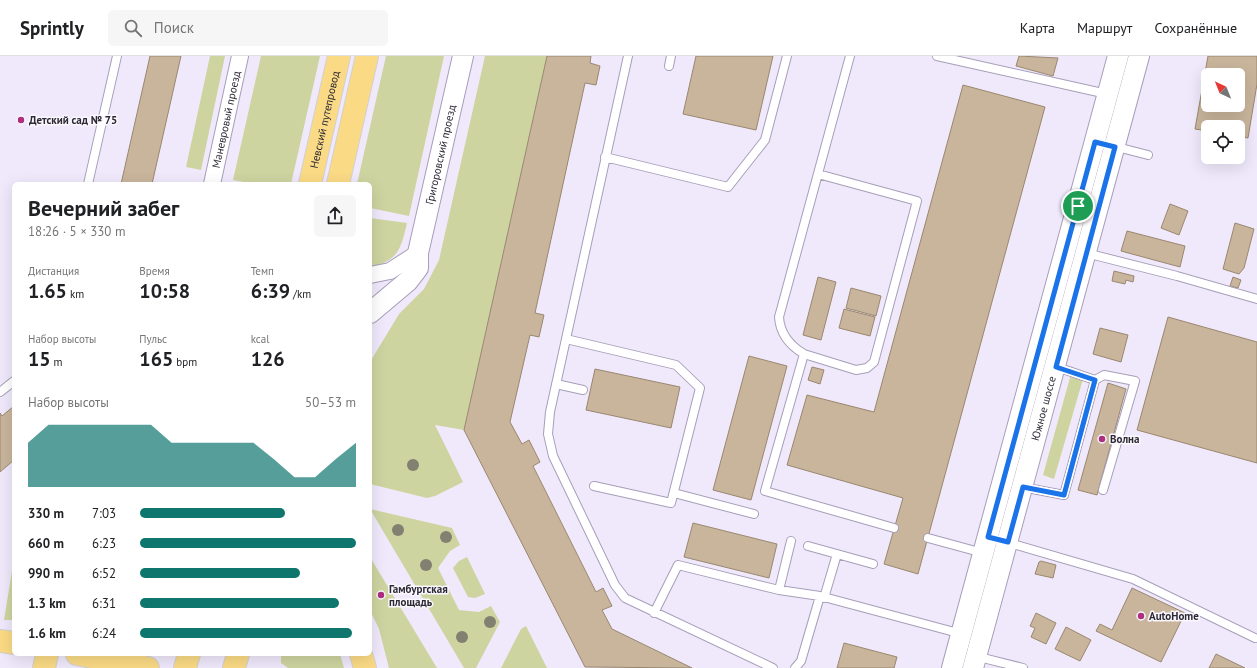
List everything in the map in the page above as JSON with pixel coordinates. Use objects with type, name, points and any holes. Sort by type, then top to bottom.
[{"type":"main road","name":"Невский путепровод","points":[[310,182],[339,56]]},
{"type":"main road","points":[[338,182],[367,56]]},
{"type":"main road","points":[[0,641],[12,643]]},
{"type":"main road","points":[[44,668],[47,656]]},
{"type":"main road","points":[[87,656],[148,668]]},
{"type":"main road","points":[[185,668],[188,656]]},
{"type":"main road","points":[[234,668],[237,656]]},
{"type":"main road","points":[[362,656],[365,668]]},
{"type":"street","name":"Маневровый проезд","points":[[212,182],[240,56]]},
{"type":"street","name":"Григоровский проезд","points":[[372,311],[408,281],[418,268],[418,253],[463,56]]},
{"type":"street","name":"Южное шоссе","points":[[1013,485],[1036,361],[1115,147],[1118,97],[1118,56]]},
{"type":"street","name":"Южное шоссе","points":[[968,649],[1013,485],[1056,367],[1095,142],[1139,56]]},
{"type":"street","points":[[372,274],[390,271],[418,253]]},
{"type":"lane","points":[[88,182],[117,56]]},
{"type":"lane","points":[[628,56],[548,423],[548,434],[553,456],[619,592],[625,598],[773,668]]},
{"type":"lane","points":[[669,66],[671,56]]},
{"type":"lane","points":[[605,157],[728,187],[765,140],[787,56]]},
{"type":"lane","points":[[818,174],[917,200],[874,362],[867,368],[856,370],[804,354],[793,347],[784,337],[780,326],[779,317],[850,56]]},
{"type":"lane","points":[[937,56],[1118,97]]},
{"type":"lane","points":[[1095,142],[1148,155]]},
{"type":"lane","points":[[1077,250],[1257,299]]},
{"type":"lane","points":[[566,339],[676,366],[700,388],[671,503],[594,486]]},
{"type":"lane","points":[[804,354],[766,491],[894,528]]},
{"type":"lane","points":[[1036,361],[1095,380]]},
{"type":"lane","points":[[1013,485],[1064,495],[1095,380],[1104,375],[1135,381],[1103,490]]},
{"type":"lane","points":[[0,392],[12,383]]},
{"type":"lane","points":[[556,384],[583,390]]},
{"type":"lane","points":[[674,493],[754,514]]},
{"type":"lane","points":[[928,538],[995,550],[1133,579],[1255,638]]},
{"type":"lane","points":[[779,590],[791,541]]},
{"type":"lane","points":[[808,546],[873,564]]},
{"type":"lane","points":[[794,668],[801,661],[837,554]]},
{"type":"lane","points":[[654,613],[678,565],[779,590],[822,597],[1023,668]]},
{"type":"green space","points":[[210,56],[225,56],[201,170],[186,167]]},
{"type":"green space","points":[[261,56],[320,56],[291,182],[244,182],[233,180]]},
{"type":"green space","points":[[386,56],[444,56],[409,216],[372,208],[372,182],[357,182]]},
{"type":"green space","points":[[485,56],[547,56],[464,430],[435,425],[463,482],[435,496],[427,498],[372,484],[372,359],[399,314],[424,289],[439,260]]},
{"type":"green space","points":[[372,218],[407,223],[403,240],[397,252],[387,261],[372,266]]},
{"type":"green space","points":[[1071,374],[1083,379],[1054,479],[1043,475]]},
{"type":"green space","points":[[372,509],[452,528],[460,545],[450,551],[438,568],[459,610],[479,612],[491,606],[500,622],[476,668],[464,668],[372,512]]},
{"type":"green space","points":[[467,557],[485,594],[475,598],[468,597],[453,568],[459,561]]},
{"type":"green space","points":[[372,560],[437,668],[389,668],[379,629],[372,614]]},
{"type":"green space","points":[[12,571],[12,620],[4,620]]},
{"type":"green space","points":[[526,626],[547,668],[501,668],[521,629]]},
{"type":"green space","points":[[281,656],[341,656],[344,668],[288,668],[281,663]]},
{"type":"building","points":[[150,56],[181,56],[152,182],[121,182]]},
{"type":"building","points":[[547,56],[591,56],[590,63],[600,66],[596,85],[585,83],[535,313],[544,315],[539,337],[530,335],[510,422],[522,444],[529,440],[540,462],[533,466],[596,592],[603,588],[612,606],[602,610],[612,629],[692,668],[585,667],[464,430]]},
{"type":"building","points":[[696,56],[773,56],[756,130],[683,114]]},
{"type":"building","points":[[1019,56],[1058,58],[1053,76],[1016,66]]},
{"type":"building","points":[[1208,56],[1257,56],[1257,84],[1248,138],[1245,137],[1245,120],[1201,120],[1201,130],[1195,129],[1201,95],[1201,112],[1245,112],[1245,68],[1206,68]]},
{"type":"building","points":[[963,85],[1045,107],[918,574],[884,564],[903,498],[787,465],[807,395],[874,412]]},
{"type":"building","points":[[1170,204],[1188,211],[1179,235],[1161,228]]},
{"type":"building","points":[[1235,223],[1254,229],[1244,268],[1239,274],[1223,269]]},
{"type":"building","points":[[1127,231],[1185,246],[1180,267],[1121,251]]},
{"type":"building","points":[[1114,271],[1134,276],[1133,282],[1126,280],[1125,284],[1112,281]]},
{"type":"building","points":[[818,277],[836,282],[821,340],[803,335]]},
{"type":"building","points":[[1233,277],[1241,280],[1238,288],[1230,286]]},
{"type":"building","points":[[851,288],[881,296],[876,316],[846,308]]},
{"type":"building","points":[[844,309],[875,317],[870,336],[839,328]]},
{"type":"building","points":[[1168,317],[1257,342],[1257,463],[1137,430]]},
{"type":"building","points":[[1100,328],[1128,335],[1121,362],[1093,354]]},
{"type":"building","points":[[749,356],[787,366],[751,500],[713,490]]},
{"type":"building","points":[[812,367],[824,370],[820,384],[808,380]]},
{"type":"building","points":[[595,369],[680,387],[671,428],[586,410]]},
{"type":"building","name":"Волна","points":[[1108,383],[1126,389],[1097,495],[1078,490]]},
{"type":"building","points":[[12,408],[12,462],[0,472],[0,413],[2,416]]},
{"type":"building","points":[[693,523],[777,544],[769,578],[684,557]]},
{"type":"building","points":[[1041,561],[1056,565],[1053,578],[1035,574],[1039,562]]},
{"type":"building","points":[[1132,588],[1185,613],[1161,662],[1096,631],[1100,624],[1112,630]]},
{"type":"building","points":[[1036,613],[1056,623],[1046,644],[1031,637],[1035,628],[1030,626]]},
{"type":"building","points":[[1066,627],[1091,640],[1080,661],[1055,649]]},
{"type":"building","points":[[844,643],[897,657],[894,668],[837,668]]},
{"type":"building","points":[[1216,654],[1245,668],[1209,668]]},
{"type":"place","name":"Детский сад № 75","points":[[21,120]]},
{"type":"place","name":"Волна","points":[[1102,439]]},
{"type":"place","name":"Гамбургская площадь","points":[[381,595]]},
{"type":"place","name":"AutoHome","points":[[1141,616]]},
{"type":"route","points":[[1095,142],[1115,147],[1056,367],[1095,380],[1064,495],[1036,491],[1023,487],[1008,542],[988,537],[1078,206],[1095,142]]}]
